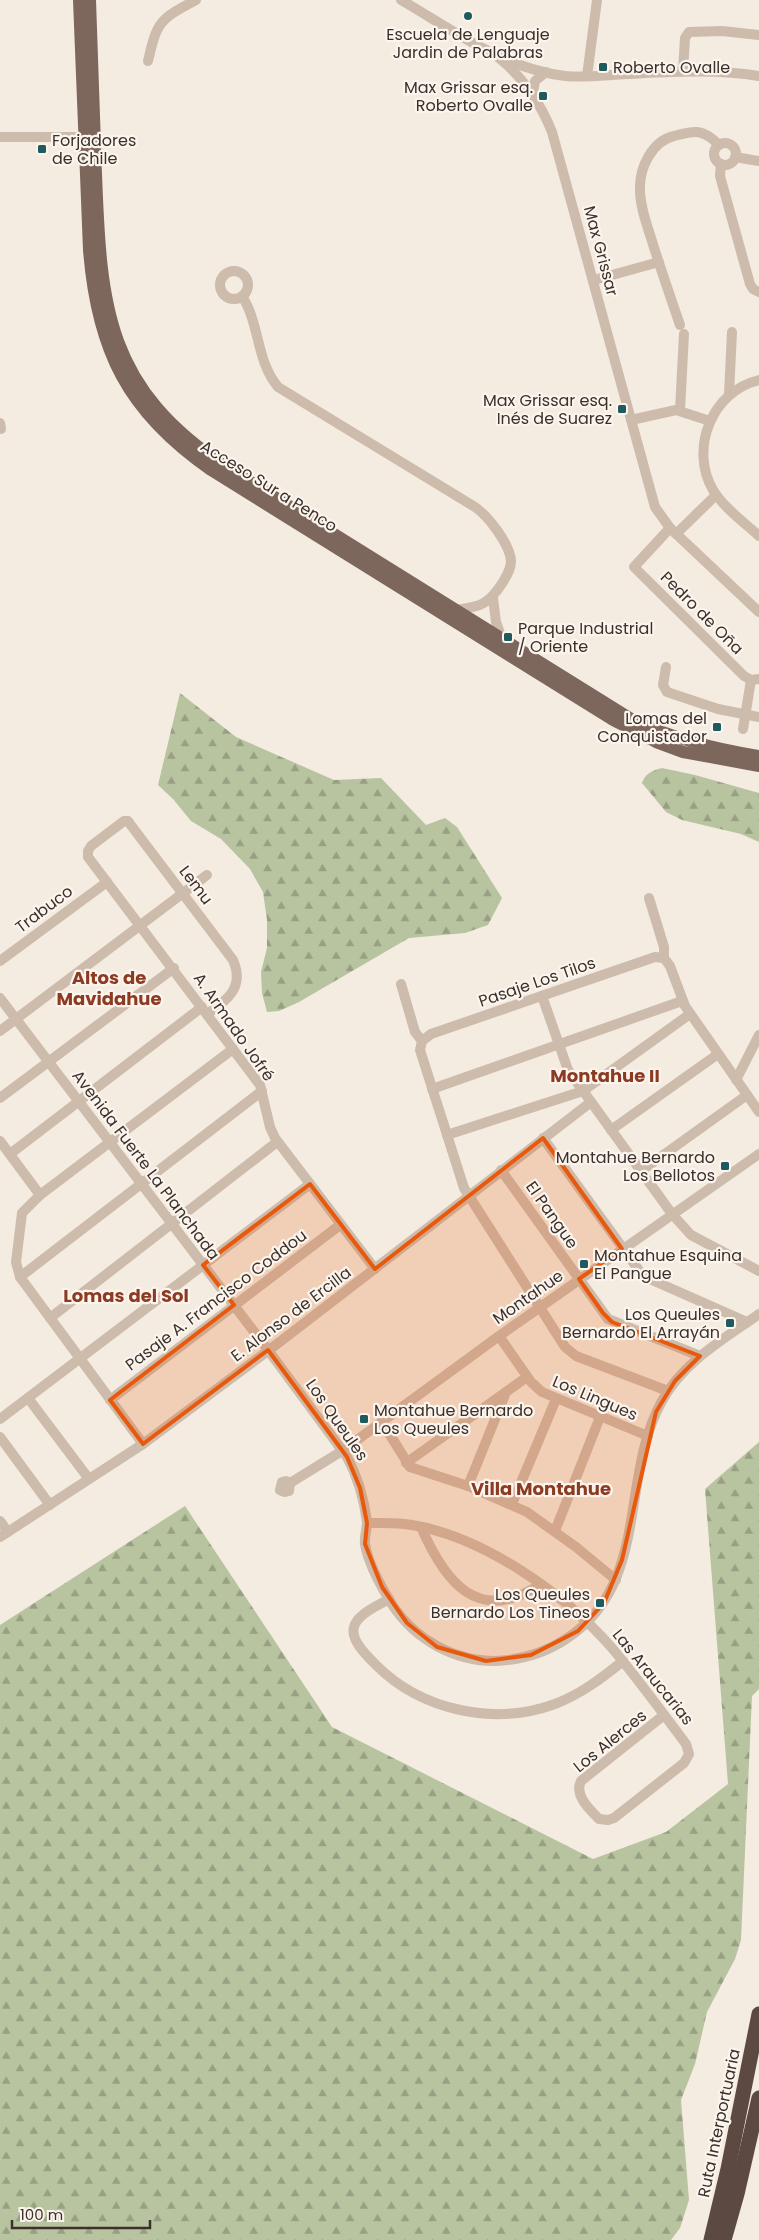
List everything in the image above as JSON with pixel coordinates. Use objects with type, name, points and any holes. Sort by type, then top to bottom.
[{"type":"highway","name":"Ruta Interportuaria","points":[[711,2240],[730,2160],[759,2014]]},
{"type":"highway","name":"Ruta Interportuaria","points":[[724,2240],[737,2194],[759,2098]]},
{"type":"main road","name":"Acceso Sur a Penco","points":[[79,0],[88,250],[93,288],[100,322],[114,362],[130,391],[149,418],[168,437],[195,459],[227,480],[613,720],[656,742],[683,752],[759,766]]},
{"type":"main road","name":"Acceso Sur a Penco","points":[[90,0],[98,218],[101,269],[106,301],[113,330],[136,381],[166,419],[215,460],[619,712],[647,727],[698,745],[759,756]]},
{"type":"street","points":[[148,61],[155,32],[161,22],[173,12],[196,0]]},
{"type":"street","points":[[401,0],[498,57],[521,66],[546,72],[587,76],[724,72],[759,76]]},
{"type":"street","points":[[587,76],[597,0]]},
{"type":"street","points":[[683,72],[685,38],[690,32],[728,32],[759,35]]},
{"type":"street","name":"Max Grissar","points":[[498,57],[517,74],[533,94],[548,121],[556,143],[658,513],[673,531],[759,612]]},
{"type":"street","points":[[533,94],[535,80],[546,72]]},
{"type":"street","points":[[680,410],[682,330],[658,262],[643,211],[640,191],[643,170],[658,144],[668,138],[696,132],[708,134],[718,145]]},
{"type":"street","points":[[0,137],[84,137]]},
{"type":"street","points":[[726,143],[735,149],[735,157],[730,164],[721,164],[715,160],[714,154],[718,145],[726,143]]},
{"type":"street","points":[[735,157],[759,161]]},
{"type":"street","points":[[721,164],[720,176],[750,284],[753,290],[759,292]]},
{"type":"street","points":[[594,280],[658,262]]},
{"type":"street","points":[[242,296],[252,315],[267,370],[278,387],[474,507],[488,518],[506,545],[511,560],[508,574],[493,598],[474,607],[455,610]]},
{"type":"street","points":[[729,394],[732,332]]},
{"type":"street","points":[[759,380],[742,386],[729,394],[718,406],[710,421],[704,443],[707,475],[716,495],[759,536]]},
{"type":"street","points":[[631,420],[680,410],[710,421]]},
{"type":"street","points":[[673,531],[716,495]]},
{"type":"street","name":"Pedro de Oña","points":[[673,531],[634,567],[737,669],[755,680],[743,729]]},
{"type":"street","points":[[493,598],[496,622],[502,639]]},
{"type":"street","points":[[666,666],[663,685],[667,692],[698,704],[759,717]]},
{"type":"street","name":"Lemu","points":[[10,1154],[79,1101],[205,1011],[231,996],[237,976],[235,965],[128,821],[124,821],[91,846],[88,851],[88,857]]},
{"type":"street","name":"A. Armado Jofré","points":[[88,857],[174,968],[233,1049],[262,1091],[271,1131],[278,1142],[375,1269]]},
{"type":"street","points":[[0,1031],[207,876]]},
{"type":"street","name":"Trabuco","points":[[0,961],[107,882]]},
{"type":"street","points":[[649,898],[664,948],[664,958],[670,966],[682,1001],[759,1112]]},
{"type":"street","name":"Pasaje Los Tilos","points":[[422,1041],[431,1034],[654,957],[664,958]]},
{"type":"street","points":[[0,1098],[174,968]]},
{"type":"street","points":[[401,984],[415,1032],[422,1041],[420,1052],[461,1180],[570,1352],[668,1390]]},
{"type":"street","points":[[542,996],[568,1070],[672,1214],[691,1235],[759,1271]]},
{"type":"street","name":"Avenida Fuerte La Planchada","points":[[0,998],[268,1350]]},
{"type":"street","points":[[432,1089],[682,1001]]},
{"type":"street","points":[[447,1135],[582,1091],[690,1014]]},
{"type":"street","points":[[736,1080],[759,1035]]},
{"type":"street","points":[[143,1444],[20,1277],[16,1262],[22,1213],[40,1194],[233,1049]]},
{"type":"street","points":[[611,1130],[718,1054]]},
{"type":"street","points":[[20,1277],[262,1091]]},
{"type":"street","points":[[641,1171],[747,1095]]},
{"type":"street","name":"E. Alonso de Ercilla","points":[[4,1534],[143,1444],[375,1269],[591,1102]]},
{"type":"street","points":[[543,1138],[641,1274],[647,1279],[747,1322]]},
{"type":"street","points":[[0,1141],[40,1194]]},
{"type":"street","points":[[50,1318],[278,1142]]},
{"type":"street","name":"Montahue","points":[[290,1483],[342,1451],[540,1306],[759,1154]]},
{"type":"street","name":"El Pangue","points":[[501,1170],[605,1316],[612,1322],[700,1356]]},
{"type":"street","points":[[0,1419],[310,1184]]},
{"type":"street","name":"Pasaje A. Francisco Coddou","points":[[110,1400],[340,1224]]},
{"type":"street","name":"Los Queules","points":[[268,1350],[342,1451],[357,1477],[367,1523],[365,1544],[376,1575],[388,1598],[407,1623],[432,1643],[456,1655],[476,1660],[506,1660],[538,1653],[561,1642],[587,1623],[604,1603],[616,1580],[622,1560],[648,1436],[656,1412],[668,1390],[682,1372],[700,1356],[759,1314]]},
{"type":"street","name":"Los Lingues","points":[[499,1336],[527,1377],[542,1392],[648,1436]]},
{"type":"street","points":[[406,1463],[527,1377]]},
{"type":"street","points":[[468,1486],[506,1392]]},
{"type":"street","points":[[28,1398],[89,1479]]},
{"type":"street","points":[[512,1504],[556,1399]]},
{"type":"street","points":[[555,1531],[600,1417]]},
{"type":"street","points":[[382,1422],[406,1463],[413,1469],[468,1486],[512,1504],[555,1531],[616,1580]]},
{"type":"street","points":[[0,1437],[50,1505]]},
{"type":"street","points":[[0,1521],[4,1534]]},
{"type":"street","name":"Las Araucarias","points":[[367,1523],[396,1523],[421,1526],[478,1548],[541,1584],[587,1623],[623,1661],[686,1744],[689,1754]]},
{"type":"street","points":[[421,1526],[444,1572],[459,1588],[471,1595],[485,1599],[506,1600],[525,1594],[541,1584]]},
{"type":"street","points":[[388,1598],[356,1621],[353,1628],[354,1636],[369,1657],[393,1680],[415,1694],[449,1707],[472,1712],[496,1714],[520,1713],[544,1708],[581,1692],[623,1661]]},
{"type":"street","name":"Los Alerces","points":[[664,1715],[583,1778],[578,1786],[581,1797],[599,1818],[611,1820],[684,1762],[689,1754]]},
{"type":"highlighted area","points":[[543,1138],[622,1249],[579,1279],[603,1313],[612,1322],[700,1356],[675,1381],[656,1412],[622,1560],[604,1603],[578,1631],[531,1655],[486,1661],[437,1647],[407,1623],[382,1587],[365,1544],[367,1523],[360,1488],[347,1457],[268,1350],[143,1444],[110,1400],[234,1305],[203,1265],[310,1184],[375,1269]]},
{"type":"green space","points":[[180,693],[236,737],[334,780],[381,778],[426,825],[445,818],[457,827],[502,898],[488,925],[465,933],[409,938],[299,1002],[279,1011],[267,1012],[262,993],[261,972],[267,948],[267,920],[263,892],[250,869],[221,839],[191,821],[173,799],[158,785]]},
{"type":"green space","points":[[662,768],[759,793],[759,842],[741,834],[682,820],[666,812],[642,783],[649,773]]},
{"type":"green space","points":[[759,1442],[759,1689],[752,1696],[741,1940],[735,1959],[707,2012],[695,2064],[681,2100],[689,2200],[680,2228],[671,2240],[0,2240],[0,1625],[185,1506],[332,1727],[593,1859],[666,1832],[728,1784],[705,1489]]},
{"type":"place","name":"Escuela de Lenguaje Jardin de Palabras","points":[[468,16]]},
{"type":"place","name":"Roberto Ovalle","points":[[603,67]]},
{"type":"place","name":"Max Grissar esq. Roberto Ovalle","points":[[543,96]]},
{"type":"place","name":"Forjadores de Chile","points":[[42,149]]},
{"type":"place","name":"Max Grissar esq. Inés de Suarez","points":[[622,409]]},
{"type":"place","name":"Parque Industrial / Oriente","points":[[508,637]]},
{"type":"place","name":"Lomas del Conquistador","points":[[717,727]]},
{"type":"place","name":"Montahue Bernardo Los Bellotos","points":[[725,1166]]},
{"type":"place","name":"Montahue Esquina El Pangue","points":[[584,1264]]},
{"type":"place","name":"Los Queules Bernardo El Arrayán","points":[[730,1323]]},
{"type":"place","name":"Montahue Bernardo Los Queules","points":[[364,1419]]},
{"type":"place","name":"Los Queules Bernardo Los Tineos","points":[[600,1603]]},
{"type":"district","name":"Altos de Mavidahue","points":[[109,988]]},
{"type":"district","name":"Montahue II","points":[[605,1075]]},
{"type":"district","name":"Lomas del Sol","points":[[126,1295]]},
{"type":"district","name":"Villa Montahue","points":[[541,1488]]}]
